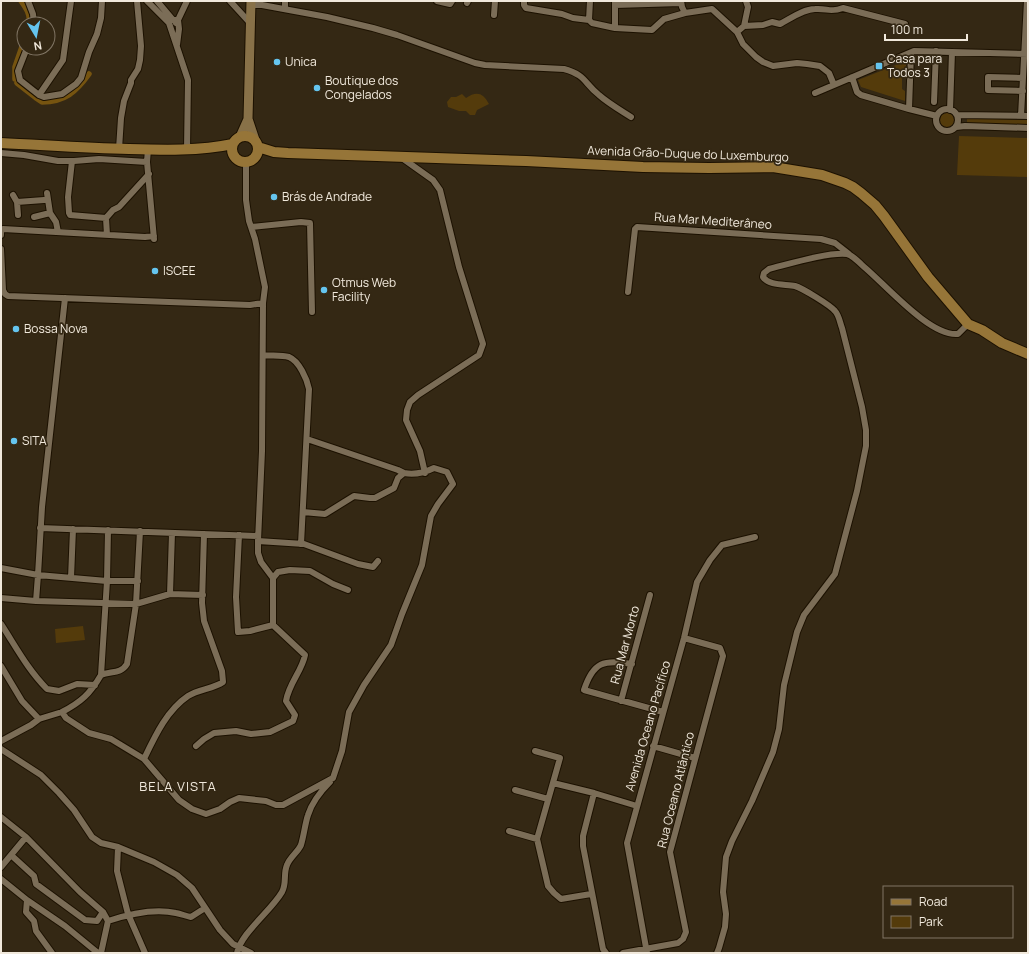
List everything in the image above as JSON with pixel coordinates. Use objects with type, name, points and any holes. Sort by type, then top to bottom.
[{"type":"main road","points":[[1,143],[148,149],[187,149],[214,148],[247,136],[256,148],[252,160],[246,162],[240,161],[214,148]]},
{"type":"main road","points":[[235,158],[232,151],[236,140]]},
{"type":"main road","name":"Avenida Grão-Duque do Luxemburgo","points":[[256,148],[274,152],[650,167],[773,167],[822,175],[853,187],[875,205],[928,277],[968,324],[982,330],[1002,343],[1028,354]]},
{"type":"street","points":[[28,1],[33,16]]},
{"type":"street","points":[[39,95],[63,60],[71,1]]},
{"type":"street","points":[[25,56],[18,71],[18,77],[23,83],[39,95],[48,97],[62,94],[76,84],[80,78],[88,52],[98,30],[102,1]]},
{"type":"street","points":[[119,148],[124,101],[131,80],[138,69],[140,60],[141,46],[137,1]]},
{"type":"street","points":[[147,1],[169,23],[188,80],[187,149]]},
{"type":"street","points":[[157,1],[173,20],[178,20]]},
{"type":"street","points":[[169,23],[174,24],[178,20],[187,1]]},
{"type":"street","points":[[230,1],[251,24]]},
{"type":"street","points":[[284,9],[285,1]]},
{"type":"street","points":[[437,1],[451,2]]},
{"type":"street","points":[[494,15],[495,1]]},
{"type":"street","points":[[589,20],[590,1]]},
{"type":"street","points":[[737,32],[744,26],[748,7],[746,1]]},
{"type":"street","points":[[1021,116],[1026,54],[1027,1]]},
{"type":"street","points":[[615,28],[615,3],[681,2],[685,12]]},
{"type":"street","points":[[256,148],[248,119],[251,3],[327,17],[397,35],[475,63],[494,66],[564,69],[573,71],[586,80],[601,97],[631,116]]},
{"type":"street","points":[[524,4],[573,18],[589,20],[592,24],[615,28],[652,30],[664,19],[685,12],[712,10],[737,32],[743,44],[756,57],[770,65],[806,64],[820,66],[829,73],[834,85]]},
{"type":"street","points":[[744,26],[763,25],[772,22],[780,24],[804,11],[814,8],[833,11],[843,8],[905,24]]},
{"type":"street","points":[[176,47],[179,29],[178,20]]},
{"type":"street","points":[[815,93],[917,51],[1026,54]]},
{"type":"street","points":[[934,102],[936,51]]},
{"type":"street","points":[[950,110],[952,52]]},
{"type":"street","points":[[909,109],[911,53]]},
{"type":"street","points":[[1023,78],[988,77],[988,90],[1023,91]]},
{"type":"street","points":[[852,78],[859,93],[909,109],[937,116]]},
{"type":"street","points":[[937,116],[944,110],[950,110],[957,115],[1028,116]]},
{"type":"street","points":[[956,127],[958,121],[957,115]]},
{"type":"street","points":[[937,116],[938,125],[943,130],[950,130],[956,127],[965,126],[1028,128]]},
{"type":"street","points":[[236,140],[248,119]]},
{"type":"street","points":[[1,235],[1,231],[3,229],[154,237],[147,162],[148,149]]},
{"type":"street","points":[[1,153],[24,155],[58,161],[99,159],[147,162]]},
{"type":"street","points":[[401,157],[434,180],[440,190],[459,267],[483,344],[479,356],[418,395],[408,406],[406,420],[420,451],[425,473]]},
{"type":"street","points":[[72,161],[68,197],[68,213],[70,216],[106,218]]},
{"type":"street","points":[[196,746],[214,733],[236,730],[251,734],[270,732],[293,721],[295,715],[286,701],[288,690],[304,662],[305,655],[273,625],[273,578],[261,562],[258,553],[262,451],[265,287],[246,200],[246,162]]},
{"type":"street","points":[[107,235],[106,218],[113,210],[119,207],[148,174]]},
{"type":"street","points":[[47,193],[50,213],[56,222],[58,232]]},
{"type":"street","points":[[13,195],[17,202],[18,215]]},
{"type":"street","points":[[17,202],[44,200]]},
{"type":"street","points":[[34,217],[50,213]]},
{"type":"street","points":[[251,227],[301,222],[310,223],[312,312]]},
{"type":"street","name":"Rua Mar Mediterâneo","points":[[628,292],[635,229],[638,227],[821,239],[835,243],[849,254]]},
{"type":"street","points":[[1,249],[3,290],[8,296],[250,305],[264,303]]},
{"type":"street","points":[[717,953],[720,948],[725,927],[726,914],[723,892],[726,857],[732,841],[752,802],[773,752],[779,729],[784,685],[797,632],[804,615],[835,574],[857,491],[866,446],[866,430],[862,407],[839,319],[834,311],[797,286],[769,282],[763,277],[764,273],[769,269],[835,254],[849,254],[931,326],[950,335],[958,334],[968,324]]},
{"type":"street","points":[[36,601],[40,528],[65,298]]},
{"type":"street","points":[[263,355],[290,358],[299,366],[307,380],[309,389],[301,544]]},
{"type":"street","points":[[238,950],[245,936],[274,903],[285,886],[287,864],[300,846],[308,813],[313,803],[333,778],[342,751],[349,712],[364,685],[391,645],[422,564],[431,516],[453,484],[447,472],[434,468],[425,473],[404,473],[307,439]]},
{"type":"street","points":[[303,512],[326,514],[354,496],[375,498],[394,488],[398,478],[404,473]]},
{"type":"street","points":[[40,528],[239,535],[258,539],[301,544],[358,564],[373,567],[378,561]]},
{"type":"street","points":[[71,578],[73,529]]},
{"type":"street","points":[[1,741],[26,729],[39,719],[62,712],[78,704],[95,685],[101,675],[108,581],[108,530]]},
{"type":"street","points":[[101,675],[109,672],[119,672],[124,669],[127,664],[136,604],[140,532]]},
{"type":"street","points":[[170,594],[172,533]]},
{"type":"street","points":[[144,759],[158,731],[175,708],[189,696],[208,687],[218,686],[222,682],[222,671],[204,621],[202,595],[204,534]]},
{"type":"street","points":[[239,535],[236,597],[238,632],[250,631],[273,625]]},
{"type":"street","name":"Avenida Oceano Pacífico","points":[[647,951],[627,843],[684,638],[697,582],[710,560],[722,545],[755,537]]},
{"type":"street","points":[[1,568],[38,575],[108,581],[138,581]]},
{"type":"street","points":[[273,578],[278,572],[290,570],[310,571],[333,584],[348,590]]},
{"type":"street","points":[[1,598],[36,601],[136,604],[170,594],[202,595]]},
{"type":"street","name":"Rua Mar Morto","points":[[621,701],[650,595]]},
{"type":"street","points":[[1,624],[22,659],[47,689],[59,690],[77,684],[95,685]]},
{"type":"street","name":"Rua Oceano Atlântico","points":[[623,953],[647,951],[678,943],[683,939],[686,932],[670,852],[723,656],[720,648],[684,638]]},
{"type":"street","points":[[632,664],[614,661],[597,667],[588,678],[584,690],[663,712]]},
{"type":"street","points":[[1,666],[22,701],[39,719]]},
{"type":"street","points":[[62,712],[66,718],[89,733],[111,739],[144,759],[179,800],[192,809],[206,814],[220,809],[239,798],[266,801],[276,805],[283,804],[333,778]]},
{"type":"street","points":[[653,746],[695,758]]},
{"type":"street","points":[[1,749],[40,775],[50,784],[74,810],[92,837],[101,843],[118,847],[154,862],[177,874],[192,888],[220,930],[238,950],[251,953]]},
{"type":"street","points":[[535,751],[560,758],[537,839],[548,886],[554,894],[561,899],[591,894]]},
{"type":"street","points":[[553,783],[637,806]]},
{"type":"street","points":[[515,790],[548,799]]},
{"type":"street","points":[[594,793],[583,836],[583,846],[591,894],[603,949],[606,953]]},
{"type":"street","points":[[1,817],[26,836],[80,892],[103,912],[108,921],[101,953]]},
{"type":"street","points":[[509,831],[537,839]]},
{"type":"street","points":[[1,866],[26,836]]},
{"type":"street","points":[[118,847],[117,871],[128,914],[145,953]]},
{"type":"street","points":[[11,855],[34,876],[36,884],[85,920],[97,921],[103,912]]},
{"type":"street","points":[[1,879],[41,910],[65,926],[98,953]]},
{"type":"street","points":[[28,900],[26,912],[34,921],[36,931],[52,953]]},
{"type":"street","points":[[108,921],[128,914],[161,912],[176,912],[191,917],[205,908]]},
{"type":"street","points":[[34,921],[41,910]]},
{"type":"green space","points":[[906,61],[906,71],[902,72],[902,89],[905,91],[905,101],[861,87],[858,80]]},
{"type":"green space","points":[[462,94],[466,98],[473,94],[482,95],[489,104],[477,110],[475,115],[470,115],[466,111],[459,111],[448,107],[447,102],[451,97],[456,97]]},
{"type":"green space","points":[[947,113],[952,115],[954,120],[952,125],[947,127],[942,125],[940,120],[942,115]]},
{"type":"green space","points":[[967,118],[1028,120],[1028,125],[967,123]]},
{"type":"green space","points":[[959,136],[1028,138],[1028,177],[957,175]]},
{"type":"green space","points":[[83,626],[85,640],[56,643],[55,629]]},
{"type":"waterway","points":[[21,1],[29,16]]},
{"type":"waterway","points":[[15,79],[15,67],[19,56]]},
{"type":"waterway","points":[[36,98],[42,102],[50,102],[64,98],[74,91],[89,74]]},
{"type":"waterway","points":[[17,83],[35,97]]},
{"type":"place","name":"Unica","points":[[277,62]]},
{"type":"place","name":"Casa para Todos 3","points":[[879,66]]},
{"type":"place","name":"Boutique dos Congelados","points":[[317,88]]},
{"type":"place","name":"Brás de Andrade","points":[[274,197]]},
{"type":"place","name":"ISCEE","points":[[155,271]]},
{"type":"place","name":"Otmus Web Facility","points":[[324,290]]},
{"type":"place","name":"Bossa Nova","points":[[16,329]]},
{"type":"place","name":"SITA","points":[[14,441]]},
{"type":"district","name":"BELA VISTA","points":[[178,786]]}]
